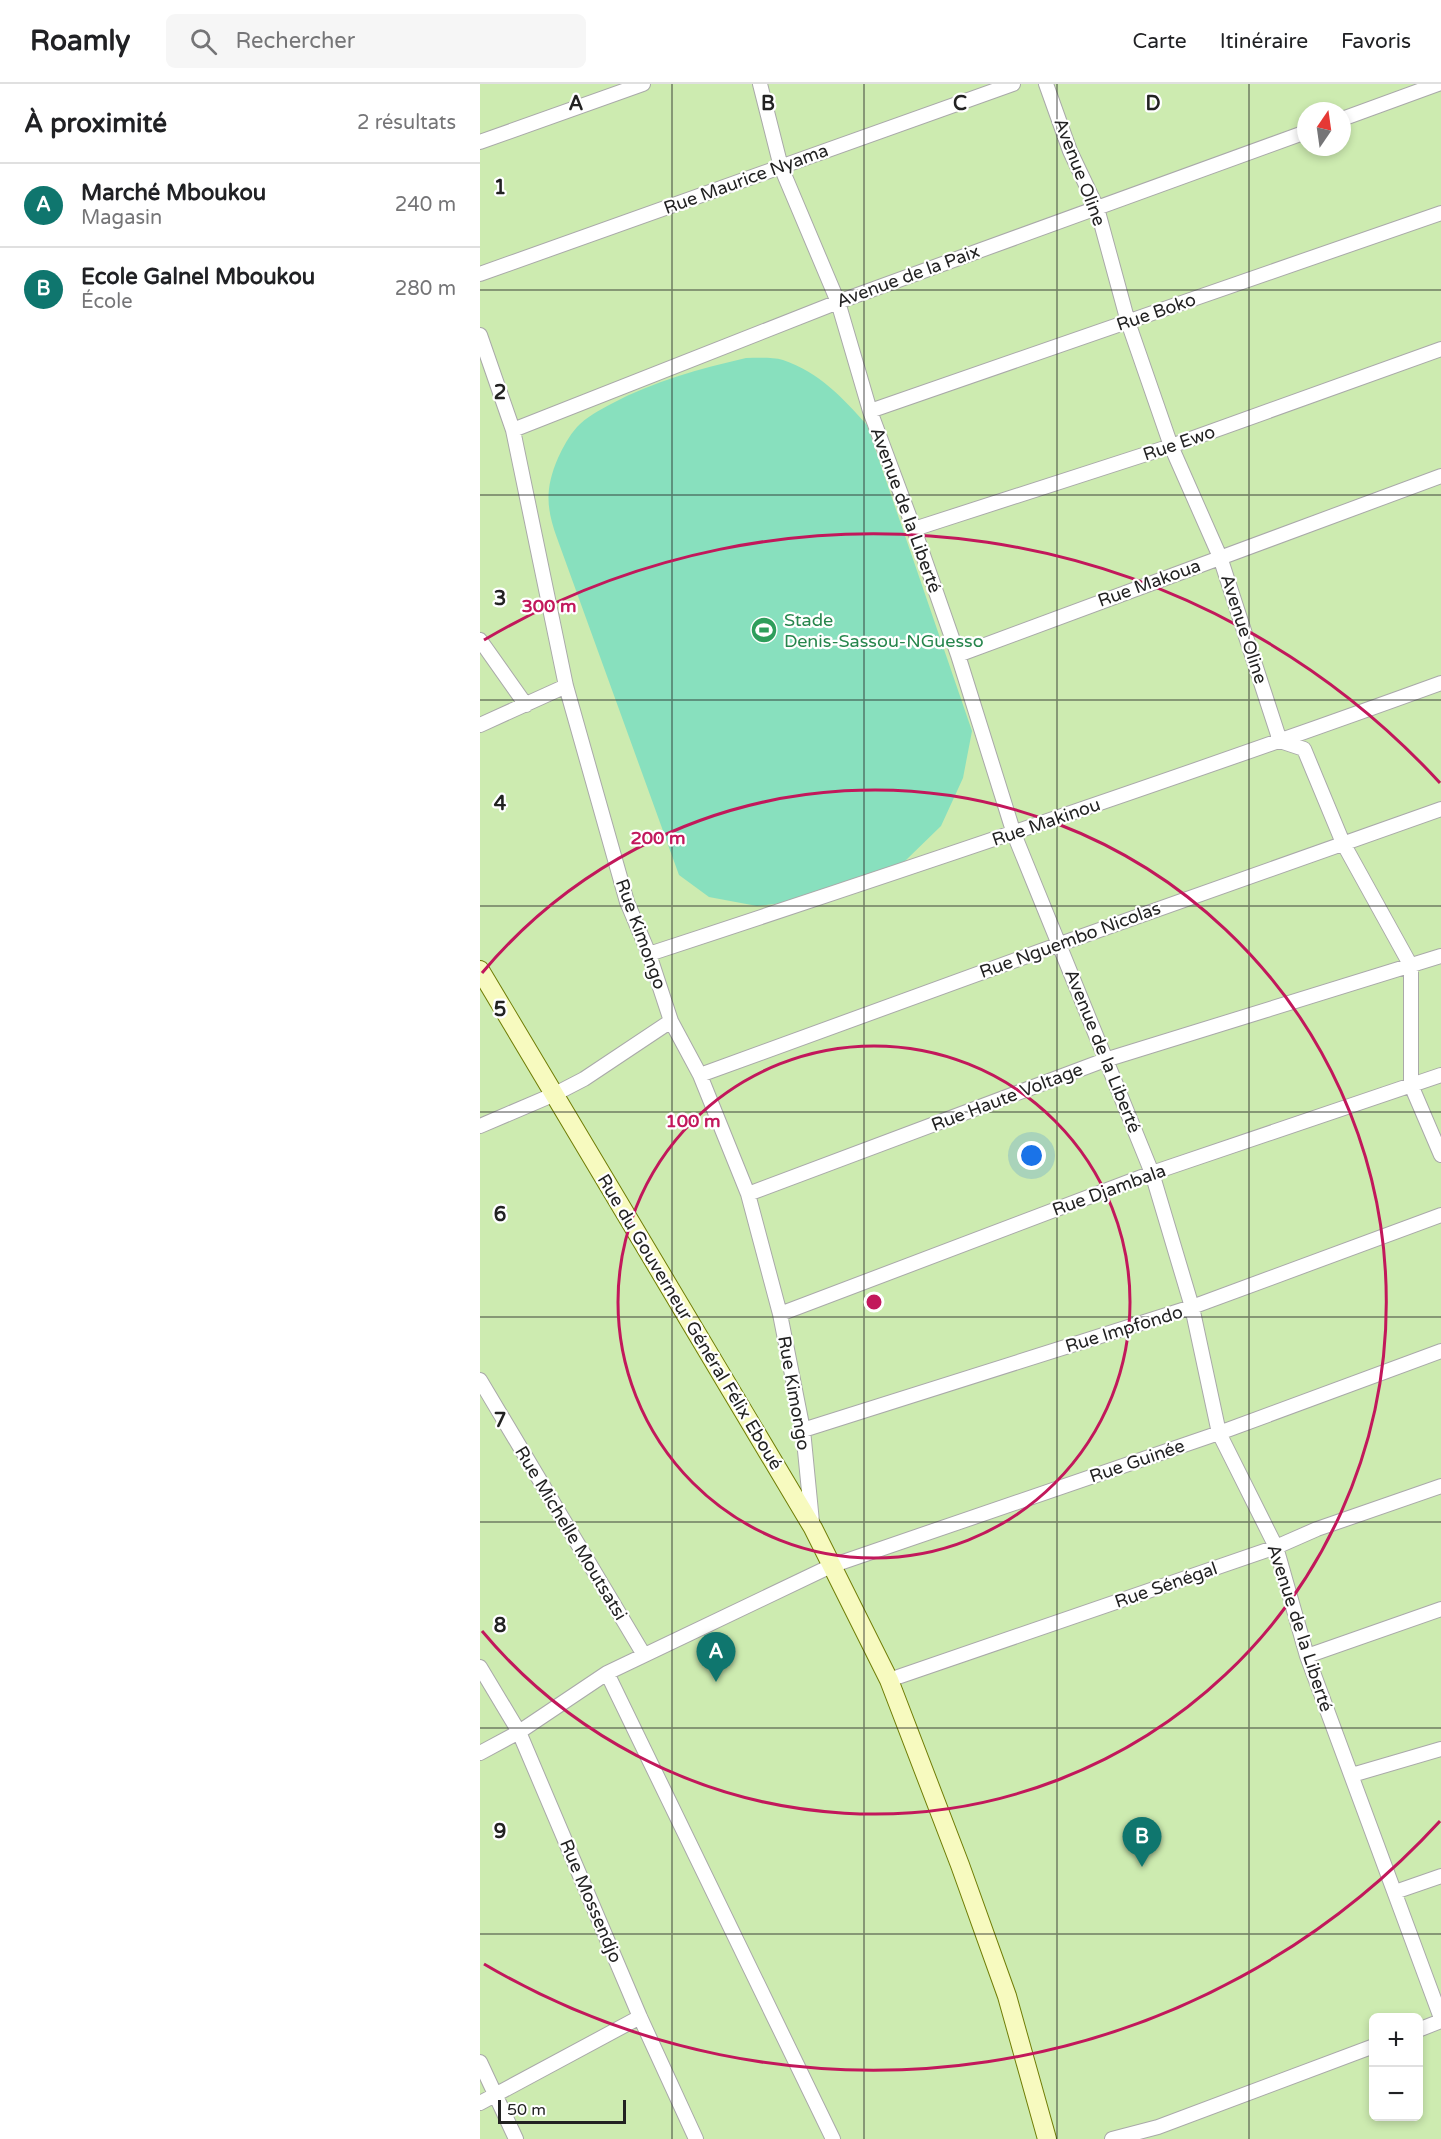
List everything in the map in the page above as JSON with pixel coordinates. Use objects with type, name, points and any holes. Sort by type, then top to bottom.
[{"type":"main road","name":"Rue du Gouverneur Général Félix Eboué","points":[[480,970],[813,1527],[889,1680],[1007,1996],[1047,2139]]},
{"type":"street","points":[[480,142],[643,84]]},
{"type":"street","name":"Avenue de la Liberté","points":[[760,84],[781,167],[838,302],[870,411],[958,655],[1014,834],[1152,1173],[1192,1307],[1219,1433],[1276,1547],[1307,1656],[1441,2020]]},
{"type":"street","name":"Rue Maurice Nyama","points":[[480,274],[1013,84]]},
{"type":"street","name":"Avenue Oline","points":[[1046,84],[1071,151],[1097,208],[1128,322],[1171,447],[1220,557],[1280,741]]},
{"type":"street","points":[[1351,116],[1438,84]]},
{"type":"street","name":"Avenue de la Paix","points":[[513,430],[838,302],[1297,135]]},
{"type":"street","name":"Rue Boko","points":[[870,411],[1441,213]]},
{"type":"street","name":"Rue Kimongo","points":[[480,335],[513,430],[566,686],[627,902],[649,954],[671,1021],[700,1075],[748,1194],[780,1314],[803,1430],[813,1527]]},
{"type":"street","name":"Rue Ewo","points":[[914,529],[1171,447],[1441,349]]},
{"type":"street","name":"Rue Makoua","points":[[958,655],[1441,476]]},
{"type":"street","points":[[480,640],[526,705]]},
{"type":"street","name":"Rue Makinou","points":[[649,954],[1014,834],[1441,683]]},
{"type":"street","points":[[480,725],[566,686]]},
{"type":"street","points":[[1280,741],[1304,750],[1343,843],[1411,966],[1411,1085],[1441,1155]]},
{"type":"street","name":"Rue Nguembo Nicolas","points":[[700,1075],[1059,944],[1441,809]]},
{"type":"street","name":"Rue Haute Voltage","points":[[748,1194],[1105,1059],[1441,956]]},
{"type":"street","points":[[480,1126],[584,1079],[671,1021]]},
{"type":"street","name":"Rue Djambala","points":[[780,1314],[1152,1173],[1441,1075]]},
{"type":"street","name":"Rue Impfondo","points":[[803,1430],[1192,1307],[1441,1215]]},
{"type":"street","name":"Rue Guinée","points":[[480,1753],[519,1732],[607,1673],[831,1566],[1219,1433],[1441,1351]]},
{"type":"street","name":"Rue Michelle Moutsatsi","points":[[480,1380],[644,1655]]},
{"type":"street","name":"Rue Sénégal","points":[[889,1680],[1276,1547],[1317,1529],[1441,1486]]},
{"type":"street","points":[[1307,1656],[1441,1609]]},
{"type":"street","name":"Rue Mossendjo","points":[[480,1667],[519,1732],[640,2017],[696,2139]]},
{"type":"street","points":[[607,1673],[834,2139]]},
{"type":"street","points":[[1352,1775],[1441,1749]]},
{"type":"street","points":[[1395,1892],[1441,1876]]},
{"type":"street","points":[[480,2103],[640,2017]]},
{"type":"street","points":[[1423,2028],[1441,2020]]},
{"type":"street","points":[[1112,2139],[1158,2127],[1369,2048]]},
{"type":"street","points":[[480,2062],[516,2139]]},
{"type":"green space","points":[[480,84],[1441,84],[1441,2139],[480,2139]]},
{"type":"green space","name":"Stade Denis-Sassou-NGuesso","points":[[746,358],[779,359],[808,371],[830,387],[867,425],[972,731],[963,778],[941,826],[904,862],[798,901],[757,906],[709,897],[679,875],[557,538],[548,498],[551,479],[562,450],[574,430],[589,417],[627,396],[660,382]]},
{"type":"place","name":"Stade Denis-Sassou-NGuesso","points":[[764,630]]},
{"type":"place","name":"Marché Mboukou","points":[[716,1682]]},
{"type":"place","name":"Ecole Galnel Mboukou","points":[[1142,1867]]}]
